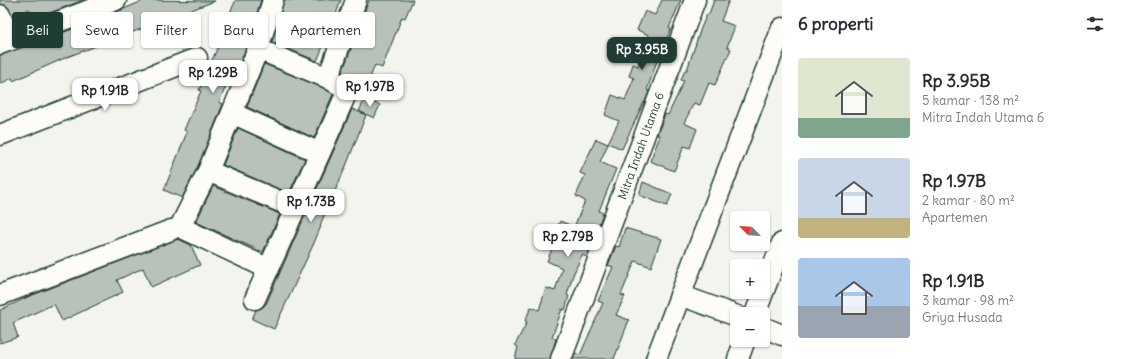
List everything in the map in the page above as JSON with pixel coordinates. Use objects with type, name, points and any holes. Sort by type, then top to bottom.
[{"type":"street","points":[[0,15],[5,42],[116,0]]},
{"type":"street","points":[[269,269],[180,227],[208,171],[232,113],[258,49],[273,0]]},
{"type":"street","points":[[328,78],[356,0]]},
{"type":"street","name":"Mitra Indah Utama 6","points":[[562,359],[695,0]]},
{"type":"street","points":[[656,359],[782,28]]},
{"type":"street","points":[[255,299],[347,92],[347,89],[344,86],[328,78],[258,49]]},
{"type":"street","points":[[0,135],[197,58]]},
{"type":"street","points":[[232,113],[320,153]]},
{"type":"street","points":[[208,171],[295,208]]},
{"type":"street","points":[[0,295],[171,230]]},
{"type":"street","points":[[758,307],[782,243]]},
{"type":"street","points":[[680,295],[730,313]]},
{"type":"street","points":[[770,330],[782,335]]},
{"type":"street","points":[[738,359],[742,347]]},
{"type":"building","points":[[0,0],[84,0],[52,12],[30,12],[29,9],[23,12],[12,12],[12,15],[7,6],[0,4]]},
{"type":"building","points":[[145,0],[215,1],[186,12],[141,12],[141,29],[133,32],[133,12],[116,12]]},
{"type":"building","points":[[236,0],[261,0],[257,12],[230,12]]},
{"type":"building","points":[[284,0],[341,0],[337,12],[281,12]]},
{"type":"building","points":[[369,0],[413,0],[405,18],[402,17],[382,68],[375,65],[366,88],[357,84],[353,79],[342,73],[351,48],[375,48],[375,12],[365,12]]},
{"type":"building","points":[[662,0],[681,0],[669,28],[671,29],[658,58],[647,90],[649,91],[645,102],[622,149],[608,143],[619,121],[605,115],[612,95],[625,100],[634,78],[629,76],[633,64],[638,66],[649,35],[637,30],[645,11],[655,15]]},
{"type":"building","points":[[714,0],[729,0],[721,21],[735,26],[727,47],[731,49],[715,85],[709,83],[700,105],[694,103],[684,123],[697,129],[690,148],[684,146],[674,171],[650,161],[660,136],[657,135],[665,114],[668,115],[684,81],[681,80],[685,70],[687,70],[701,28],[707,14],[709,14]]},
{"type":"building","points":[[276,28],[276,44],[272,42]]},
{"type":"building","points":[[71,30],[71,48],[91,48],[13,81],[12,78],[0,84],[0,55],[20,48],[63,48],[63,32]]},
{"type":"building","points":[[217,48],[246,48],[234,77],[231,75],[219,102],[223,104],[198,166],[182,198],[164,190],[187,132],[184,130],[201,91],[199,90]]},
{"type":"building","points":[[286,48],[322,48],[317,61]]},
{"type":"building","points":[[264,64],[323,88],[333,94],[314,138],[247,107]]},
{"type":"building","points":[[365,99],[380,105],[374,118],[359,111]]},
{"type":"building","points":[[352,109],[366,115],[346,166],[320,225],[321,226],[314,243],[274,329],[252,319],[256,310],[266,304]]},
{"type":"building","points":[[238,128],[305,159],[289,193],[223,165]]},
{"type":"building","points":[[596,139],[608,144],[600,162],[616,169],[599,211],[603,213],[587,257],[582,255],[573,275],[567,295],[569,296],[565,310],[562,309],[552,337],[556,339],[550,359],[515,359],[518,347],[515,345],[527,322],[525,321],[531,307],[539,310],[546,288],[555,291],[562,268],[547,261],[556,239],[553,238],[560,221],[574,227],[585,201],[576,196],[585,175],[580,173]]},
{"type":"building","points":[[643,182],[672,194],[667,206],[639,195]]},
{"type":"building","points":[[213,186],[280,214],[263,252],[196,222]]},
{"type":"building","points":[[625,228],[661,239],[651,267],[635,261],[621,295],[625,296],[616,315],[629,320],[614,359],[573,359],[575,353],[580,355],[603,303],[598,301],[613,267],[608,265],[616,246],[619,247]]},
{"type":"building","points":[[178,239],[191,245],[200,265],[151,287],[143,268],[117,280],[123,292],[62,321],[54,304],[13,323],[18,337],[0,343],[0,310],[30,296]]}]
